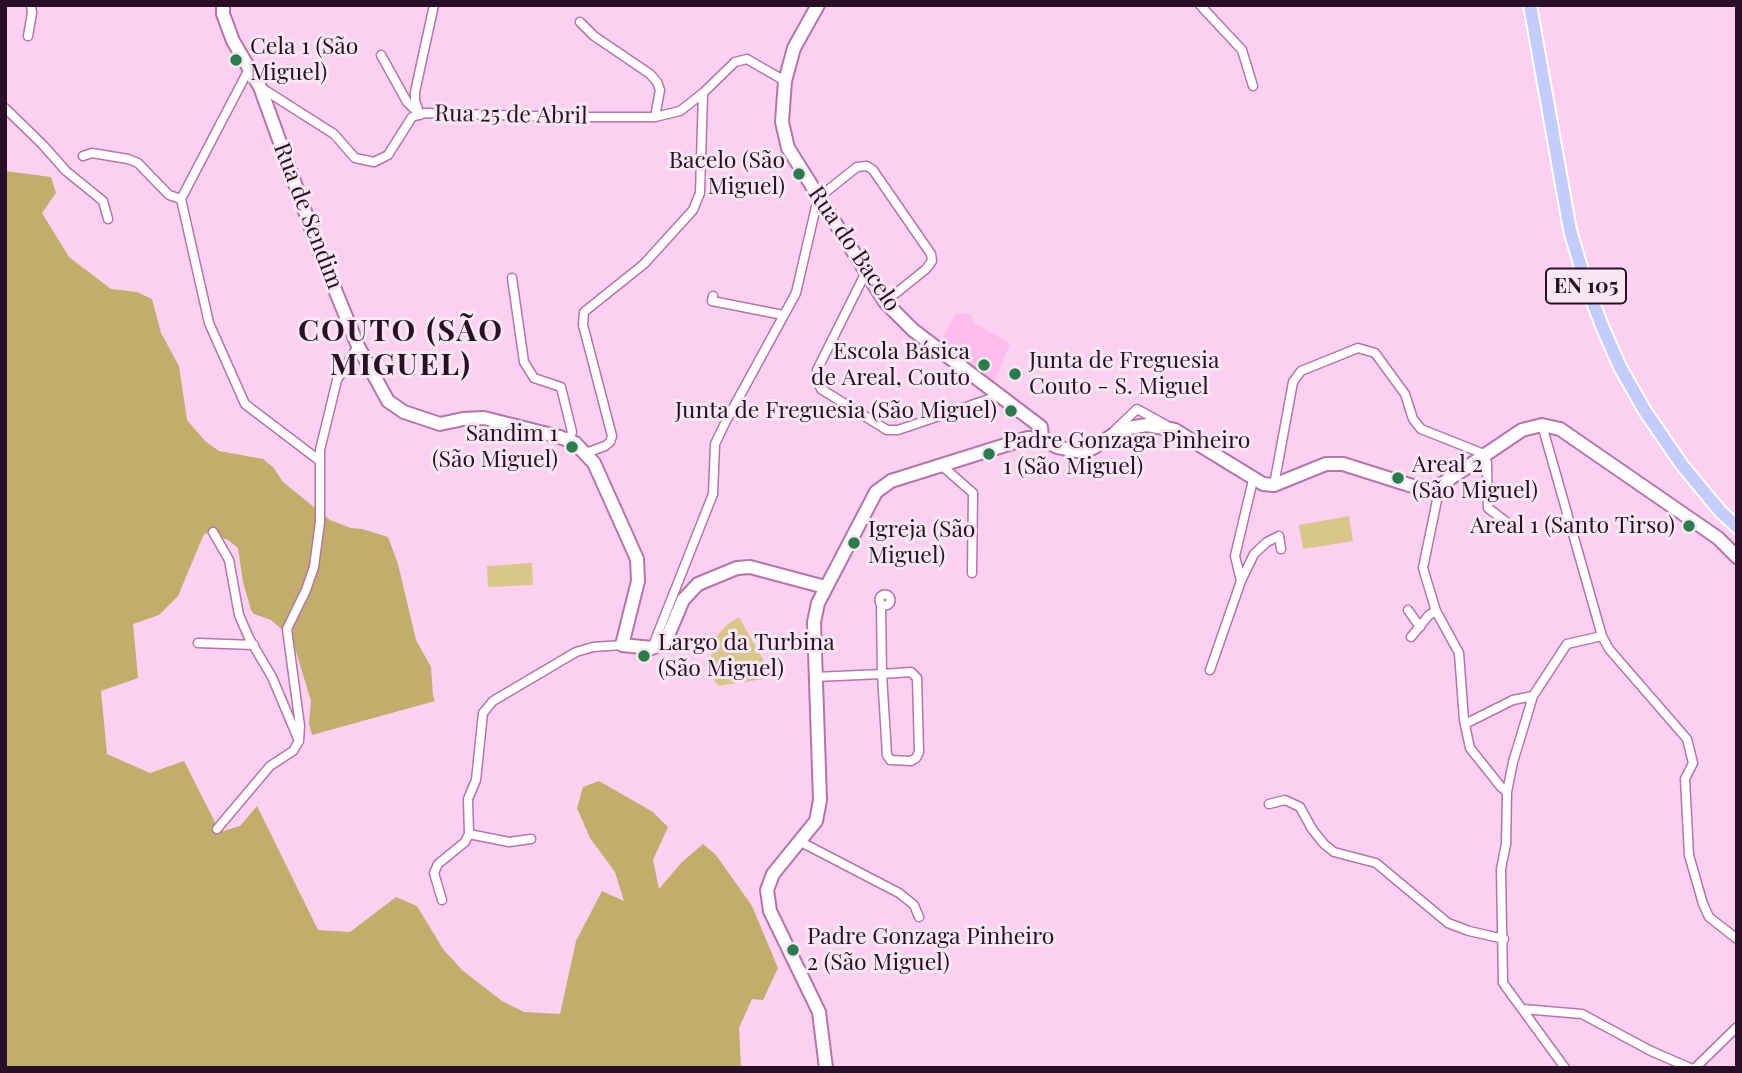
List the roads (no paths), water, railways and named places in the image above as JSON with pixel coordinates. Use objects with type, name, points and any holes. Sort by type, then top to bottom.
[{"type":"main road","name":"EN 105","points":[[1530,5],[1570,230],[1602,326],[1620,367],[1645,411],[1682,465],[1737,527]]},
{"type":"street","points":[[28,36],[31,5]]},
{"type":"street","name":"Rua de Sendim","points":[[223,5],[223,14],[233,41],[260,87],[320,253],[358,346],[388,401],[404,412],[440,425],[463,419],[484,418],[569,440],[594,463],[636,558],[638,581],[622,645]]},
{"type":"street","points":[[420,115],[415,92],[434,5]]},
{"type":"street","name":"Rua do Bacelo","points":[[818,5],[794,48],[785,81],[784,136],[788,148],[886,302],[913,330],[1041,427],[1042,439]]},
{"type":"street","points":[[1200,5],[1242,50],[1253,86]]},
{"type":"street","points":[[580,22],[594,36],[650,74],[657,82],[660,90],[655,117]]},
{"type":"street","points":[[382,55],[407,102],[420,115]]},
{"type":"street","name":"Rua 25 de Abril","points":[[260,87],[334,134],[355,158],[374,162],[388,155],[412,117],[420,115],[655,117],[680,111],[735,62],[747,59],[785,81]]},
{"type":"street","points":[[249,69],[181,199],[209,323],[246,404],[320,461]]},
{"type":"street","points":[[586,453],[605,446],[612,436],[583,325],[584,312],[644,264],[693,210],[700,193],[703,93]]},
{"type":"street","points":[[5,108],[66,171],[103,201],[108,219]]},
{"type":"street","points":[[83,156],[92,153],[138,163],[169,195],[181,199]]},
{"type":"street","points":[[652,648],[713,494],[715,444],[796,293],[818,198],[857,167],[867,166],[873,170],[931,254],[932,261],[926,269],[886,302]]},
{"type":"street","points":[[866,272],[817,370],[817,380],[821,388],[887,430],[898,430],[998,396]]},
{"type":"street","points":[[512,278],[524,362],[534,378],[561,387],[572,432],[569,440]]},
{"type":"street","points":[[713,296],[712,301],[783,315]]},
{"type":"street","points":[[218,828],[270,766],[293,751],[299,741],[300,726],[286,629],[306,590],[314,567],[320,522],[320,450],[337,380],[358,346]]},
{"type":"street","points":[[1274,485],[1293,382],[1301,372],[1358,348],[1375,354],[1405,394],[1413,419],[1421,429],[1484,454],[1487,463],[1488,508],[1513,527]]},
{"type":"street","points":[[1025,415],[1028,438]]},
{"type":"street","points":[[827,1068],[819,1012],[770,911],[767,890],[773,874],[816,821],[820,800],[814,622],[818,603],[876,492],[891,481],[1028,438],[1042,439],[1057,447],[1076,451],[1093,448],[1122,429],[1147,425],[1175,430],[1263,484],[1274,485],[1326,464],[1343,464],[1422,489],[1442,484],[1522,430],[1542,425],[1560,429],[1718,538],[1737,557]]},
{"type":"street","points":[[1542,425],[1602,636],[1609,649],[1687,739],[1693,763],[1685,779],[1689,855],[1709,917],[1737,939]]},
{"type":"street","points":[[941,465],[973,493],[972,573]]},
{"type":"street","points":[[1241,581],[1234,556],[1253,480]]},
{"type":"street","points":[[1434,486],[1437,500],[1423,568],[1436,611],[1459,653],[1465,724],[1470,748],[1507,792]]},
{"type":"street","points":[[213,532],[229,560],[239,615],[272,677],[299,741]]},
{"type":"street","points":[[1210,670],[1241,581],[1254,554],[1267,542],[1279,536],[1281,549]]},
{"type":"street","points":[[442,900],[434,873],[438,864],[465,842],[469,834],[468,799],[476,780],[483,713],[493,701],[576,652],[593,647],[622,645],[652,648],[661,644],[667,638],[683,600],[698,584],[737,568],[750,567],[825,587]]},
{"type":"street","points":[[816,677],[882,674],[911,672],[917,678],[919,752],[911,761],[890,760],[887,756],[882,674],[881,604]]},
{"type":"street","points":[[1408,610],[1420,627]]},
{"type":"street","points":[[1412,637],[1429,615],[1436,611]]},
{"type":"street","points":[[1565,1068],[1503,983],[1501,869],[1506,844],[1507,792],[1533,696],[1567,644],[1602,636]]},
{"type":"street","points":[[198,643],[254,645]]},
{"type":"street","points":[[1465,724],[1513,700],[1533,696]]},
{"type":"street","points":[[1269,804],[1285,800],[1300,807],[1312,829],[1334,852],[1376,863],[1448,923],[1469,932],[1504,939]]},
{"type":"street","points":[[469,834],[509,842],[531,839]]},
{"type":"street","points":[[799,841],[899,893],[914,905],[919,917]]},
{"type":"street","points":[[1522,1009],[1582,1014],[1651,1051],[1693,1068],[1737,1027]]},
{"type":"place","name":"Cela 1 (São Miguel)","points":[[236,60]]},
{"type":"place","name":"Bacelo (São Miguel)","points":[[799,174]]},
{"type":"place","name":"Escola Básica de Areal, Couto","points":[[984,365]]},
{"type":"place","name":"Junta de Freguesia Couto - S. Miguel","points":[[1015,374]]},
{"type":"place","name":"Junta de Freguesia (São Miguel)","points":[[1011,411]]},
{"type":"place","name":"Sandim 1 (São Miguel)","points":[[572,447]]},
{"type":"place","name":"Padre Gonzaga Pinheiro 1 (São Miguel)","points":[[989,454]]},
{"type":"place","name":"Areal 2 (São Miguel)","points":[[1398,478]]},
{"type":"place","name":"Areal 1 (Santo Tirso)","points":[[1689,526]]},
{"type":"place","name":"Igreja (São Miguel)","points":[[854,543]]},
{"type":"place","name":"Largo da Turbina (São Miguel)","points":[[644,656]]},
{"type":"place","name":"Padre Gonzaga Pinheiro 2 (São Miguel)","points":[[793,950]]},
{"type":"district","name":"COUTO (SÃO MIGUEL)","points":[[401,349]]}]
